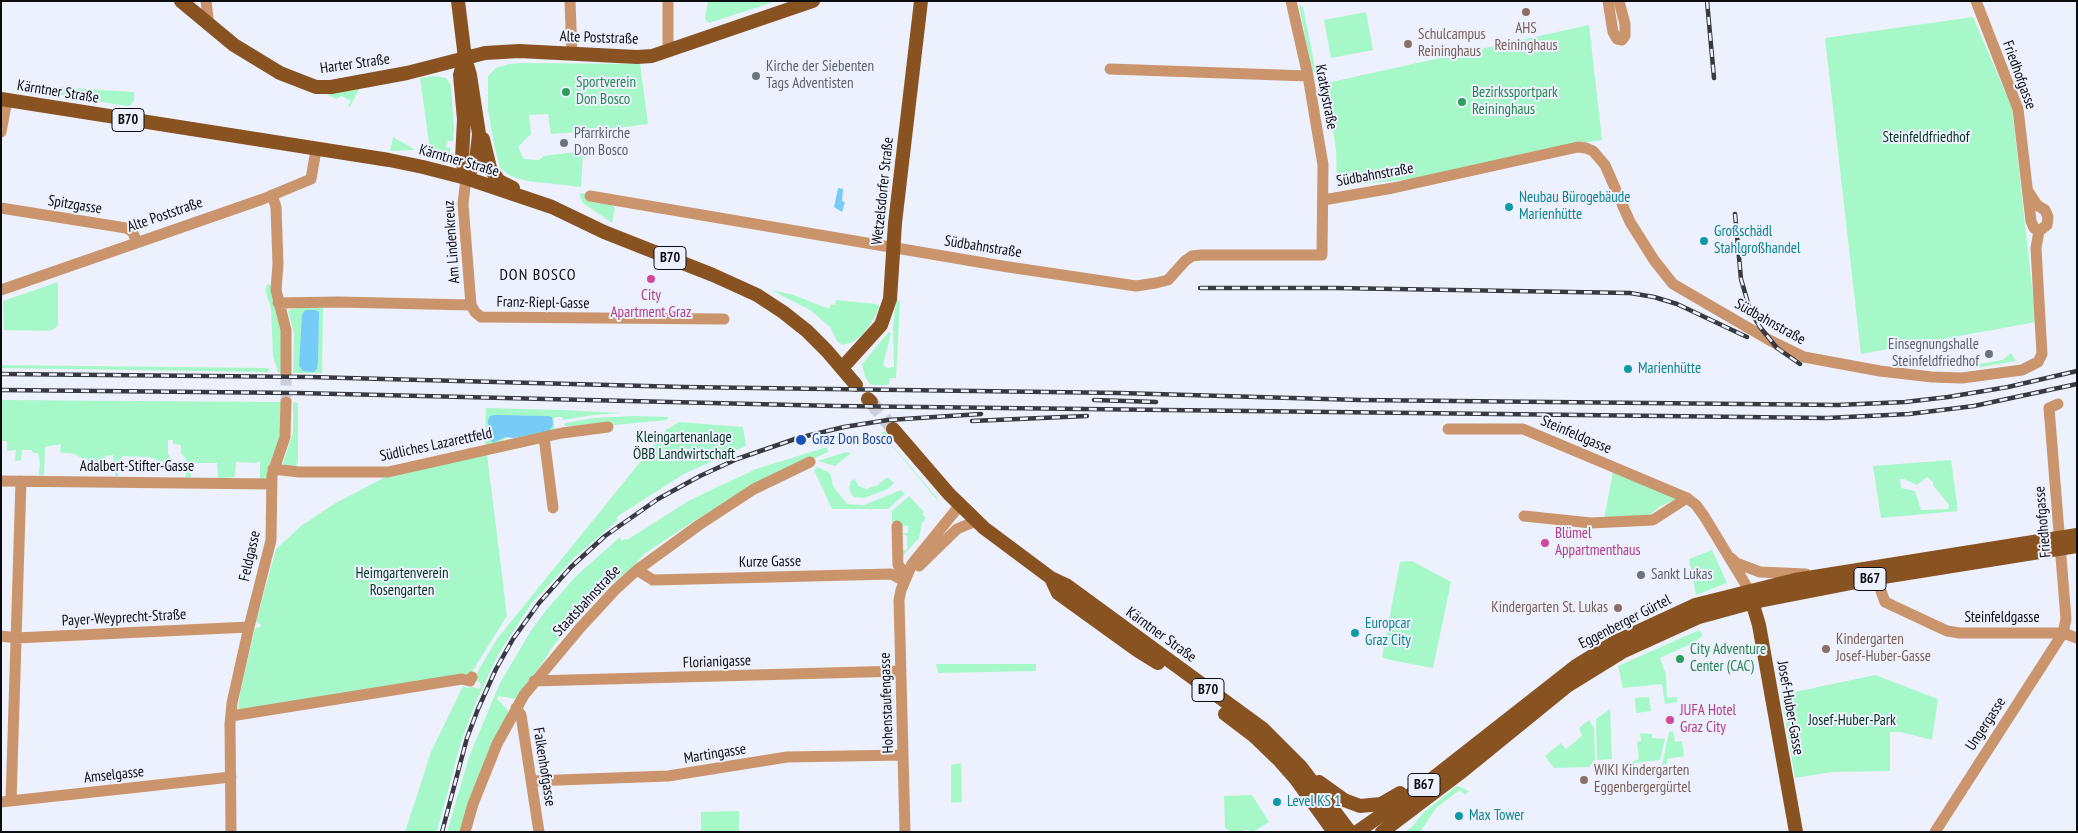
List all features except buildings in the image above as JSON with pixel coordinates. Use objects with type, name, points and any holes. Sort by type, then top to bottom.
[{"type":"main road","name":"Harter Straße","points":[[181,1],[234,45],[280,73],[316,87],[349,85],[465,58]]},
{"type":"main road","points":[[458,1],[465,58],[470,74],[477,122],[478,146],[476,162],[466,178]]},
{"type":"main road","name":"Alte Poststraße","points":[[465,58],[519,51],[637,57],[652,56],[813,1]]},
{"type":"main road","name":"Wetzelsdorfer Straße","points":[[842,368],[872,338],[881,325],[890,298],[893,247],[921,1]]},
{"type":"main road","points":[[465,58],[460,75],[464,119],[462,159],[466,178]]},
{"type":"main road","name":"Kärntner Straße","points":[[4,100],[416,165],[466,178],[552,207],[604,232],[713,275],[757,295],[807,331],[856,385]]},
{"type":"main road","points":[[477,122],[482,133],[488,163],[498,181],[552,207]]},
{"type":"main road","name":"Kärntner Straße","points":[[893,429],[976,521],[1051,578],[1066,585],[1262,729],[1300,767],[1350,832]]},
{"type":"main road","name":"Eggenberger Gürtel","points":[[1357,832],[1423,786],[1570,670],[1615,642],[1695,605],[1877,578],[2060,543],[2077,535]]},
{"type":"main road","name":"Eggenberger Gürtel","points":[[1382,832],[1576,681],[1622,652],[1699,617],[1751,596],[1831,574],[2060,543],[2077,546]]},
{"type":"main road","name":"Kärntner Straße","points":[[1051,578],[1058,593],[1172,673],[1254,736],[1295,778],[1330,829]]},
{"type":"main road","name":"Josef-Huber-Gasse","points":[[1751,596],[1796,832]]},
{"type":"main road","points":[[1300,767],[1344,800],[1360,806],[1374,806],[1394,797],[1450,754],[1487,734]]},
{"type":"street","points":[[206,1],[208,18],[206,22]]},
{"type":"street","points":[[570,1],[572,54]]},
{"type":"street","points":[[668,1],[668,43],[670,50]]},
{"type":"street","name":"Kratkystraße","points":[[1291,1],[1308,76],[1323,165],[1323,200]]},
{"type":"street","points":[[1608,1],[1613,32],[1617,39],[1622,40],[1625,36],[1625,24],[1619,1]]},
{"type":"street","name":"Friedhofgasse","points":[[1976,1],[2018,109],[2032,226],[2039,231]]},
{"type":"street","points":[[1110,69],[1308,76]]},
{"type":"street","points":[[1,132],[4,100]]},
{"type":"street","name":"Südbahnstraße","points":[[590,196],[1136,286],[1156,284],[1168,280],[1192,256],[1322,256],[1323,200],[1432,180],[1578,147],[1593,151],[1605,165],[1630,222],[1654,260],[1673,284],[1804,357],[1880,371],[1932,377],[1962,378],[2022,370],[2032,366],[2041,358]]},
{"type":"street","name":"Alte Poststraße","points":[[1,290],[272,195],[311,179],[316,150]]},
{"type":"street","name":"Am Lindenkreuz","points":[[466,178],[463,204],[471,305]]},
{"type":"street","name":"Friedhofgasse","points":[[2028,190],[2037,206],[2048,214],[2046,225],[2039,231],[2036,248],[2043,349],[2041,358]]},
{"type":"street","points":[[272,195],[276,208],[278,264],[276,290],[286,330],[286,373]]},
{"type":"street","name":"Spitzgasse","points":[[1,208],[126,228],[132,231],[137,242]]},
{"type":"street","points":[[278,304],[338,302],[471,305]]},
{"type":"street","name":"Franz-Riepl-Gasse","points":[[471,305],[475,312],[482,317],[724,319]]},
{"type":"street","name":"Feldgasse","points":[[231,832],[231,716],[236,681],[248,627],[271,540],[273,469],[285,437],[286,402]]},
{"type":"street","name":"Friedhofgasse","points":[[2053,406],[2066,619],[2063,633]]},
{"type":"street","name":"Südliches Lazarettfeld","points":[[273,469],[293,472],[388,472],[544,437],[608,427]]},
{"type":"street","name":"Steinfeldgasse","points":[[1448,429],[1523,429],[1687,498],[1696,505],[1704,516],[1751,596]]},
{"type":"street","points":[[544,437],[553,508]]},
{"type":"street","name":"Staatsbahnstraße","points":[[464,832],[497,744],[516,708],[534,682],[615,590],[667,547],[754,489],[810,462]]},
{"type":"street","name":"Adalbert-Stifter-Gasse","points":[[1,481],[272,484]]},
{"type":"street","points":[[6,802],[16,638],[21,481]]},
{"type":"street","points":[[1524,516],[1591,523],[1653,520],[1687,498]]},
{"type":"street","name":"Hohenstaufengasse","points":[[905,832],[899,600],[912,564],[960,505]]},
{"type":"street","points":[[896,526],[898,565],[906,578],[957,529],[976,521]]},
{"type":"street","name":"Steinfeldgasse","points":[[1723,549],[1736,563],[1760,572],[1774,574],[1831,574]]},
{"type":"street","name":"Kurze Gasse","points":[[637,570],[653,580],[891,574],[906,578]]},
{"type":"street","name":"Steinfeldgasse","points":[[1881,591],[1885,602],[1947,631],[1960,633],[2063,633],[2077,638]]},
{"type":"street","name":"Payer-Weyprecht-Straße","points":[[1,636],[16,638],[248,627]]},
{"type":"street","name":"Ungergasse","points":[[1934,832],[2063,633]]},
{"type":"street","name":"Florianigasse","points":[[534,682],[901,671]]},
{"type":"street","points":[[231,716],[462,679],[470,681],[472,677]]},
{"type":"street","name":"Falkenhofgasse","points":[[516,708],[521,715],[539,832]]},
{"type":"street","name":"Martingasse","points":[[532,781],[668,776],[787,757],[903,755]]},
{"type":"street","name":"Amselgasse","points":[[6,802],[231,777]]},
{"type":"green space","points":[[708,1],[777,1],[709,23],[705,19]]},
{"type":"green space","points":[[1299,5],[1303,7],[1316,72],[1312,71]]},
{"type":"green space","points":[[1366,12],[1373,50],[1331,58],[1324,20]]},
{"type":"green space","name":"Steinfeldfriedhof","points":[[1973,17],[2012,108],[2036,322],[1861,354],[1825,38]]},
{"type":"green space","name":"Bezirkssportpark Reininghaus","points":[[1589,25],[1602,140],[1581,143],[1433,177],[1337,186],[1336,149],[1322,84]]},
{"type":"green space","name":"Sportverein Don Bosco","points":[[522,63],[640,64],[648,124],[596,131],[551,134],[548,114],[529,115],[531,134],[518,147],[524,159],[539,160],[544,156],[583,151],[581,187],[527,181],[511,176],[500,168],[494,144],[488,110],[488,76],[496,68]]},
{"type":"green space","points":[[434,76],[446,78],[451,85],[453,141],[447,141],[446,147],[451,148],[449,154],[442,156],[426,152],[429,143],[420,78]]},
{"type":"green space","points":[[24,85],[134,92],[134,100],[131,105],[126,106],[20,88]]},
{"type":"green space","points":[[359,89],[350,107],[348,106],[351,101],[341,96],[336,99],[328,95],[328,93]]},
{"type":"green space","points":[[393,137],[414,149],[414,150],[390,151]]},
{"type":"green space","points":[[584,193],[590,202],[612,205],[615,208],[612,223],[583,203],[579,194]]},
{"type":"green space","points":[[58,282],[58,325],[54,329],[50,331],[4,330],[3,301]]},
{"type":"green space","points":[[268,284],[272,286],[281,330],[281,373],[278,372],[273,356],[271,309],[265,289]]},
{"type":"green space","points":[[771,290],[794,295],[829,309],[831,304],[835,305],[836,300],[876,304],[880,307],[862,335],[853,342],[842,345],[837,341],[830,327],[810,310]]},
{"type":"green space","points":[[896,300],[900,301],[896,378],[890,378],[887,385],[870,384],[865,377],[862,364],[889,332],[891,333],[883,365],[887,368],[894,367],[893,327]]},
{"type":"green space","points":[[323,308],[322,373],[293,373],[294,334],[288,310]]},
{"type":"green space","points":[[2011,353],[2016,361],[1975,368],[1973,365],[2002,360]]},
{"type":"green space","points":[[1,365],[267,368],[269,372],[1,368]]},
{"type":"green space","points":[[1,400],[281,402],[280,433],[268,468],[267,478],[260,479],[260,461],[256,463],[236,462],[235,477],[218,478],[217,463],[191,463],[191,477],[186,478],[186,459],[181,453],[181,445],[173,444],[173,440],[168,440],[168,454],[173,462],[163,462],[149,457],[122,456],[121,464],[117,464],[118,476],[115,476],[113,455],[105,456],[108,462],[89,462],[86,458],[60,452],[61,444],[45,447],[44,476],[39,475],[40,462],[38,453],[33,453],[32,450],[22,450],[21,460],[15,461],[16,450],[7,451],[7,441],[1,441]]},
{"type":"green space","points":[[293,402],[298,403],[298,462],[296,466],[285,466],[283,463],[293,433]]},
{"type":"green space","points":[[486,408],[621,413],[563,420],[562,417],[556,417],[554,418],[554,431],[517,437],[511,435],[495,445],[485,446]]},
{"type":"green space","points":[[669,417],[666,420],[615,425],[564,426],[565,423],[593,418]]},
{"type":"green space","name":"Kleingartenanlage ÖBB Landwirtschaft","points":[[679,422],[743,427],[746,446],[684,474],[618,516],[616,518],[618,520],[575,557],[531,604],[498,655],[476,702],[461,742],[437,832],[405,832],[431,752],[463,686],[480,689],[481,684],[474,678],[497,639],[666,430]]},
{"type":"green space","points":[[881,432],[886,432],[894,447],[937,500]]},
{"type":"green space","points":[[827,447],[828,452],[740,493],[644,554],[632,568],[604,590],[553,646],[515,699],[499,696],[497,699],[508,710],[507,716],[460,832],[447,832],[469,757],[499,685],[530,632],[576,576],[620,537],[622,541],[627,540],[690,500],[756,469]]},
{"type":"green space","points":[[846,452],[851,453],[835,466],[818,461]]},
{"type":"green space","name":"Heimgartenverein Rosengarten","points":[[487,454],[507,616],[470,675],[241,712],[238,707],[241,689],[255,628],[260,627],[261,624],[256,622],[276,549],[301,526],[334,504],[389,475]]},
{"type":"green space","points":[[1951,460],[1958,511],[1881,518],[1873,466]],"holes":[[[1927,477],[1933,482],[1933,485],[1949,505],[1948,509],[1921,510],[1915,491],[1901,488],[1900,479],[1917,485]]]},
{"type":"green space","points":[[817,467],[830,473],[833,486],[847,504],[864,505],[901,490],[905,494],[888,509],[832,509],[814,470]]},
{"type":"green space","points":[[1613,472],[1678,498],[1659,507],[1648,517],[1604,519]]},
{"type":"green space","points":[[886,478],[889,478],[894,483],[888,489],[864,498],[853,497],[850,491],[851,481],[854,479],[859,486],[866,489],[878,485]]},
{"type":"green space","points":[[909,496],[924,512],[922,514],[926,518],[922,523],[919,538],[900,559],[902,550],[907,550],[907,536],[901,533],[908,533],[908,526],[900,526],[900,522],[892,522],[892,511]]},
{"type":"green space","points":[[1712,550],[1727,583],[1696,595],[1689,559]]},
{"type":"green space","points":[[1412,561],[1451,582],[1433,668],[1382,657],[1400,562]]},
{"type":"green space","points":[[1697,631],[1701,631],[1702,636],[1693,643],[1660,658],[1666,675],[1667,698],[1677,697],[1677,702],[1665,704],[1662,684],[1623,688],[1618,666]]},
{"type":"green space","points":[[936,664],[1036,664],[1036,671],[938,673]]},
{"type":"green space","name":"Josef-Huber-Park","points":[[1875,675],[1938,699],[1932,740],[1901,732],[1890,732],[1890,771],[1832,772],[1795,778],[1781,695]]},
{"type":"green space","points":[[1649,697],[1651,711],[1636,713],[1635,698]]},
{"type":"green space","points":[[1610,709],[1612,759],[1597,760],[1596,719]]},
{"type":"green space","points":[[1589,720],[1594,728],[1595,760],[1593,760],[1593,764],[1590,767],[1554,768],[1545,756],[1561,743],[1566,749],[1582,736],[1579,728]]},
{"type":"green space","points":[[1673,731],[1675,742],[1682,741],[1684,756],[1667,759],[1667,764],[1662,765],[1669,732]]},
{"type":"green space","points":[[1640,733],[1652,734],[1652,738],[1665,739],[1660,760],[1634,763],[1635,768],[1633,768],[1632,762],[1639,759],[1637,742],[1641,741]]},
{"type":"green space","points":[[961,763],[962,802],[951,803],[951,765]]},
{"type":"green space","points":[[1457,786],[1469,791],[1465,795],[1460,790],[1437,807],[1420,832],[1405,832],[1413,826],[1423,813]]},
{"type":"green space","points":[[1252,795],[1269,822],[1253,832],[1247,830],[1233,832],[1225,828],[1224,796]]},
{"type":"green space","points":[[739,811],[739,832],[701,832],[701,812]]},
{"type":"water","points":[[838,188],[843,189],[842,201],[845,202],[842,212],[834,207]]},
{"type":"water","points":[[305,310],[316,310],[319,312],[318,361],[317,369],[314,372],[303,371],[299,366],[302,315]]},
{"type":"water","points":[[490,416],[548,416],[552,417],[553,425],[549,431],[514,438],[505,437],[493,443],[489,438],[488,420]]},
{"type":"tunnel","points":[[286,373],[286,402]]},
{"type":"tunnel","points":[[871,402],[893,429]]},
{"type":"railway","points":[[1707,1],[1714,78]]},
{"type":"railway","points":[[1735,214],[1741,279],[1750,310],[1760,327],[1777,348],[1800,364]]},
{"type":"railway","points":[[1200,288],[1336,288],[1630,293],[1654,297],[1677,304],[1747,337]]},
{"type":"railway","points":[[1,374],[310,377],[683,387],[1120,393],[1360,400],[1838,405],[1905,402],[1948,397],[2008,387],[2077,371]]},
{"type":"railway","points":[[1,390],[298,393],[836,406],[1827,418],[1909,414],[1974,406],[2077,384]]},
{"type":"railway","points":[[1094,400],[1156,402]]},
{"type":"railway","points":[[442,832],[467,738],[496,669],[513,639],[539,603],[571,567],[605,536],[658,499],[700,476],[737,459],[798,438],[844,427],[888,420],[981,414]]},
{"type":"railway","points":[[972,421],[1087,416]]},
{"type":"place","name":"AHS Reininghaus","points":[[1526,12]]},
{"type":"place","name":"Schulcampus Reininghaus","points":[[1408,44]]},
{"type":"place","name":"Kirche der Siebenten Tags Adventisten","points":[[756,76]]},
{"type":"place","name":"Sportverein Don Bosco","points":[[566,92]]},
{"type":"place","name":"Bezirkssportpark Reininghaus","points":[[1462,102]]},
{"type":"place","name":"Pfarrkirche Don Bosco","points":[[564,143]]},
{"type":"place","name":"Neubau Bürogebäude Marienhütte","points":[[1509,207]]},
{"type":"place","name":"Großschädl Stahlgroßhandel","points":[[1704,241]]},
{"type":"place","name":"City Apartment Graz","points":[[651,279]]},
{"type":"place","name":"Einsegnungshalle Steinfeldfriedhof","points":[[1989,354]]},
{"type":"place","name":"Marienhütte","points":[[1628,369]]},
{"type":"place","name":"Graz Don Bosco","points":[[801,440]]},
{"type":"place","name":"Blümel Appartmenthaus","points":[[1545,543]]},
{"type":"place","name":"Sankt Lukas","points":[[1641,575]]},
{"type":"place","name":"Kindergarten St. Lukas","points":[[1618,608]]},
{"type":"place","name":"Europcar Graz City","points":[[1355,633]]},
{"type":"place","name":"Kindergarten Josef-Huber-Gasse","points":[[1826,649]]},
{"type":"place","name":"City Adventure Center (CAC)","points":[[1680,659]]},
{"type":"place","name":"JUFA Hotel Graz City","points":[[1670,720]]},
{"type":"place","name":"WIKI Kindergarten Eggenbergergürtel","points":[[1584,780]]},
{"type":"place","name":"Level KS 1","points":[[1277,802]]},
{"type":"place","name":"Max Tower","points":[[1459,816]]},
{"type":"district","name":"DON BOSCO","points":[[538,275]]}]
